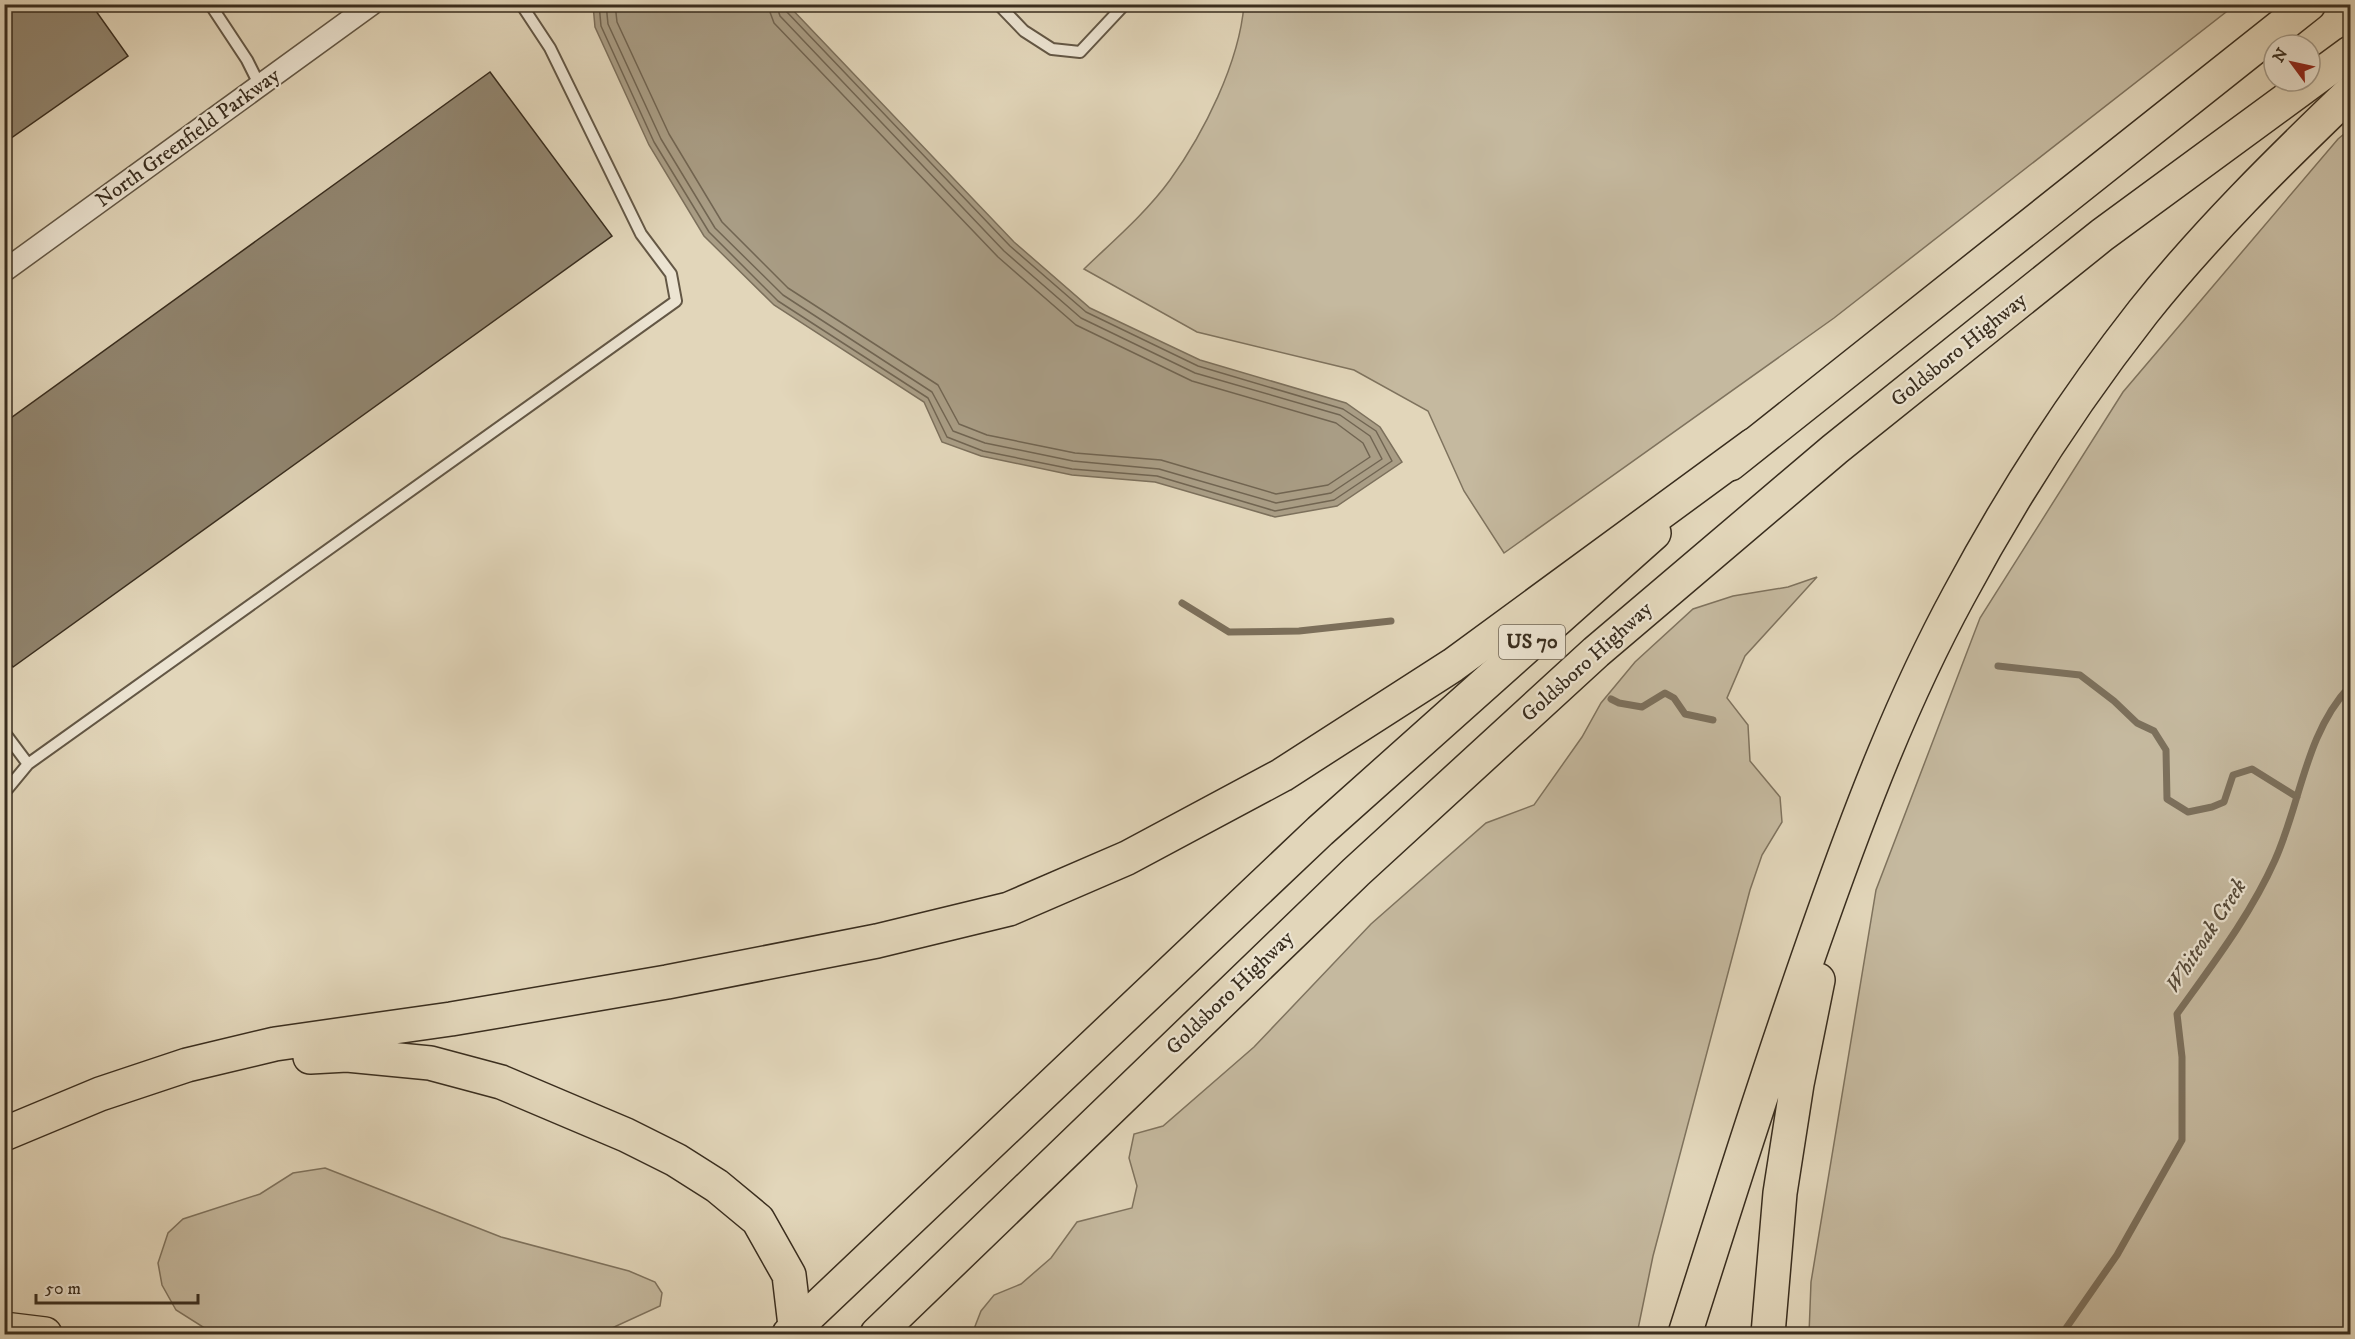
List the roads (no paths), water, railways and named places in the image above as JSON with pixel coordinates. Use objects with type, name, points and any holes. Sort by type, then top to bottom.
[{"type":"main road","name":"US 70","points":[[794,1332],[1320,831],[1753,445],[2309,4]]},
{"type":"main road","name":"Goldsboro Highway","points":[[877,1335],[1356,872],[1596,652],[1835,448],[2102,235],[2350,54]]},
{"type":"main road","points":[[1685,1335],[1783,1026],[1840,868],[1889,742],[1958,596],[2015,498],[2144,312],[2215,230],[2350,93]]},
{"type":"main road","points":[[4,1134],[100,1094],[188,1065],[276,1044],[451,1019],[667,982],[877,941],[1009,909],[1127,858],[1282,775],[1453,665],[1753,445]]},
{"type":"main road","points":[[1768,1335],[1780,1193],[1797,1084],[1840,868]]},
{"type":"main road","points":[[188,1065],[347,1055],[430,1063],[501,1082],[562,1106],[676,1160],[717,1186],[758,1220],[789,1275],[794,1332]]},
{"type":"main road","points":[[4,1329],[45,1335]]},
{"type":"street","name":"North Greenfield Parkway","points":[[4,271],[372,4]]},
{"type":"lane","points":[[210,4],[247,60],[260,86]]},
{"type":"lane","points":[[4,793],[28,764],[676,301],[671,274],[641,234],[550,48],[521,4]]},
{"type":"lane","points":[[998,4],[1024,31],[1052,49],[1080,52],[1125,4]]},
{"type":"lane","points":[[4,732],[28,764]]},
{"type":"water","points":[[593,5],[788,5],[1014,242],[1090,308],[1200,360],[1346,403],[1380,427],[1402,462],[1337,506],[1275,517],[1155,482],[1072,475],[981,456],[942,442],[924,402],[774,305],[704,236],[649,145],[595,27]]},
{"type":"waterway","points":[[1182,603],[1229,632],[1299,631],[1391,621]]},
{"type":"waterway","points":[[1998,666],[2080,675],[2114,701],[2137,723],[2154,731],[2166,750],[2167,799],[2188,812],[2224,802],[2233,775],[2252,769],[2297,797]]},
{"type":"waterway","name":"Whiteoak Creek","points":[[2062,1334],[2117,1255],[2182,1140],[2182,1057],[2177,1014],[2230,940],[2265,881],[2284,838],[2313,747],[2335,705],[2350,686]]},
{"type":"waterway","points":[[1611,699],[1619,703],[1642,707],[1665,693],[1674,698],[1685,714],[1713,720]]}]
